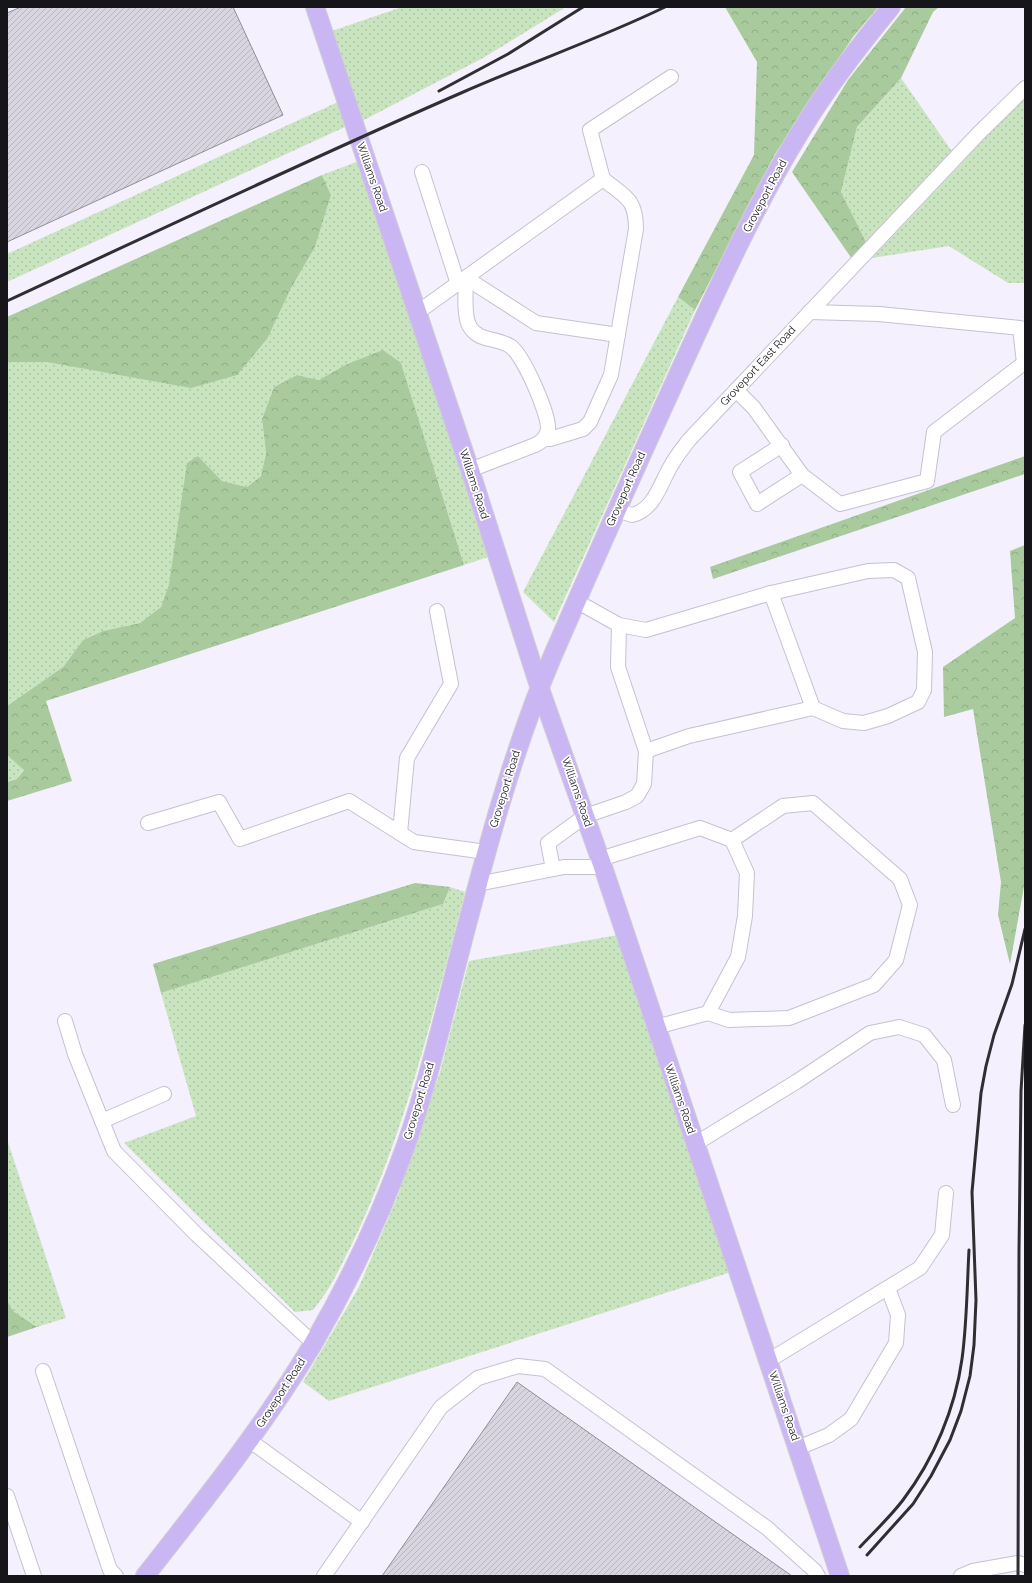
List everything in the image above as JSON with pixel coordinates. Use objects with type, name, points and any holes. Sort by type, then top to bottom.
[{"type":"main road","name":"Williams Road","points":[[315,7],[418,312],[539,686],[601,863],[840,1576]]},
{"type":"main road","name":"Groveport Road","points":[[145,1576],[249,1440],[282,1393],[313,1344],[340,1294],[385,1198],[406,1144],[441,1025],[486,852],[514,758],[539,686],[713,299],[765,194],[790,149],[818,104],[851,58],[891,7]]},
{"type":"lane","points":[[544,439],[550,439],[583,429],[590,422],[611,375],[636,229],[636,215],[632,202],[603,179],[590,130],[671,77]]},
{"type":"lane","name":"Groveport East Road","points":[[617,510],[632,515],[646,509],[672,463],[689,440],[979,133],[1025,88]]},
{"type":"lane","points":[[422,172],[462,281],[469,326],[478,336],[510,346],[518,354],[530,374],[548,429],[544,439],[536,445],[470,470]]},
{"type":"lane","points":[[418,312],[603,179]]},
{"type":"lane","points":[[462,281],[536,323],[618,335]]},
{"type":"lane","points":[[736,390],[754,408],[782,445],[802,475],[840,504],[927,481],[934,432],[1024,363],[1020,328],[879,314],[809,312]]},
{"type":"lane","points":[[782,445],[740,472],[757,504],[802,475]]},
{"type":"lane","points":[[576,601],[619,625],[646,630],[771,593],[868,571],[894,570],[908,578],[926,652],[924,690],[918,702],[888,716],[864,723],[843,721],[813,708],[689,736],[646,751]]},
{"type":"lane","points":[[771,593],[813,708]]},
{"type":"lane","points":[[400,833],[407,758],[451,684],[437,611]]},
{"type":"lane","points":[[554,869],[548,843],[585,816],[626,802],[637,796],[644,784],[646,751],[618,667],[619,625]]},
{"type":"lane","points":[[148,823],[219,802],[240,839],[349,801],[414,842],[486,852]]},
{"type":"lane","points":[[656,1027],[708,1013],[729,1020],[789,1018],[874,985],[896,960],[910,905],[900,879],[813,803],[783,806],[732,840]]},
{"type":"lane","points":[[477,884],[564,867],[601,863],[700,828],[732,840],[747,873],[745,916],[738,957],[708,1013]]},
{"type":"lane","points":[[65,1021],[75,1054],[114,1151],[197,1235],[313,1344]]},
{"type":"lane","points":[[696,1144],[796,1082],[870,1033],[899,1027],[924,1036],[944,1060],[952,1104]]},
{"type":"lane","points":[[102,1120],[164,1094]]},
{"type":"lane","points":[[768,1361],[920,1268],[942,1235],[946,1193]]},
{"type":"lane","points":[[798,1448],[829,1435],[851,1419],[896,1343],[898,1315],[888,1288]]},
{"type":"lane","points":[[324,1576],[441,1407],[478,1378],[518,1366],[545,1369],[767,1528],[815,1571],[818,1576]]},
{"type":"lane","points":[[43,1371],[110,1570],[116,1576]]},
{"type":"lane","points":[[249,1440],[362,1522]]},
{"type":"lane","points":[[7,1496],[34,1576]]},
{"type":"lane","points":[[961,1576],[973,1571],[1018,1563],[1025,1565]]},
{"type":"green space","points":[[402,7],[566,7],[483,58],[362,121],[332,31]]},
{"type":"green space","points":[[725,7],[878,7],[853,37],[775,154],[695,310],[678,297],[754,155],[757,62]]},
{"type":"green space","points":[[906,7],[939,7],[933,12],[901,78],[857,127],[841,192],[867,244],[852,259],[792,172],[848,80]]},
{"type":"green space","points":[[901,78],[953,153],[867,244],[841,192],[857,127]]},
{"type":"green space","points":[[1025,96],[1025,283],[1008,283],[949,246],[872,258]]},
{"type":"green space","points":[[338,102],[345,127],[7,282],[7,254]]},
{"type":"green space","points":[[359,161],[491,556],[464,565],[401,363],[345,365],[319,380],[297,375],[274,387],[262,419],[266,453],[261,476],[247,487],[222,481],[198,456],[169,584],[161,607],[140,623],[103,631],[83,640],[63,667],[7,706],[7,362],[47,362],[290,290],[315,247],[331,195],[322,175]]},
{"type":"green space","points":[[322,175],[331,195],[315,247],[290,290],[267,339],[237,375],[191,388],[47,362],[7,362],[7,317]]},
{"type":"green space","points":[[678,297],[695,310],[554,622],[523,592]]},
{"type":"green space","points":[[383,350],[401,363],[464,565],[46,701],[72,781],[7,801],[7,782],[17,779],[24,770],[7,755],[7,706],[63,667],[83,640],[103,631],[140,623],[161,607],[169,584],[187,463],[198,456],[222,481],[247,487],[261,476],[266,453],[262,419],[274,387],[297,375],[319,380],[345,365]]},
{"type":"green space","points":[[1025,456],[1025,474],[713,579],[710,567]]},
{"type":"green space","points":[[1025,545],[1025,881],[1010,964],[998,915],[1001,882],[973,709],[944,717],[943,667],[1015,618],[1010,551]]},
{"type":"green space","points":[[7,755],[24,769],[17,779],[7,782]]},
{"type":"green space","points":[[415,883],[450,887],[443,904],[161,993],[153,964]]},
{"type":"green space","points":[[450,887],[465,892],[426,1040],[378,1185],[358,1232],[330,1286],[313,1310],[295,1312],[124,1143],[196,1116],[161,993],[443,904]]},
{"type":"green space","points":[[618,935],[731,1272],[329,1401],[303,1382],[359,1287],[398,1195],[440,1072],[469,961]]},
{"type":"green space","points":[[7,1139],[66,1318],[37,1327],[13,1311],[7,1300]]},
{"type":"green space","points":[[7,1300],[13,1311],[37,1327],[7,1337]]},
{"type":"building","points":[[21,7],[233,7],[283,115],[7,242],[7,13]]},
{"type":"building","points":[[517,1382],[792,1576],[382,1576]]},
{"type":"railway","points":[[439,91],[508,54],[583,7]]},
{"type":"railway","points":[[7,301],[404,118],[487,82],[615,30],[665,7]]},
{"type":"railway","points":[[867,1555],[913,1504],[931,1476],[950,1440],[961,1411],[970,1376],[974,1345],[976,1300],[972,1192],[981,1093],[994,1035],[1012,984],[1025,929]]},
{"type":"railway","points":[[1018,1576],[1021,1091],[1025,1025]]},
{"type":"railway","points":[[860,1547],[903,1500],[924,1468],[942,1433],[959,1378],[962,1359],[966,1318],[969,1250]]}]
